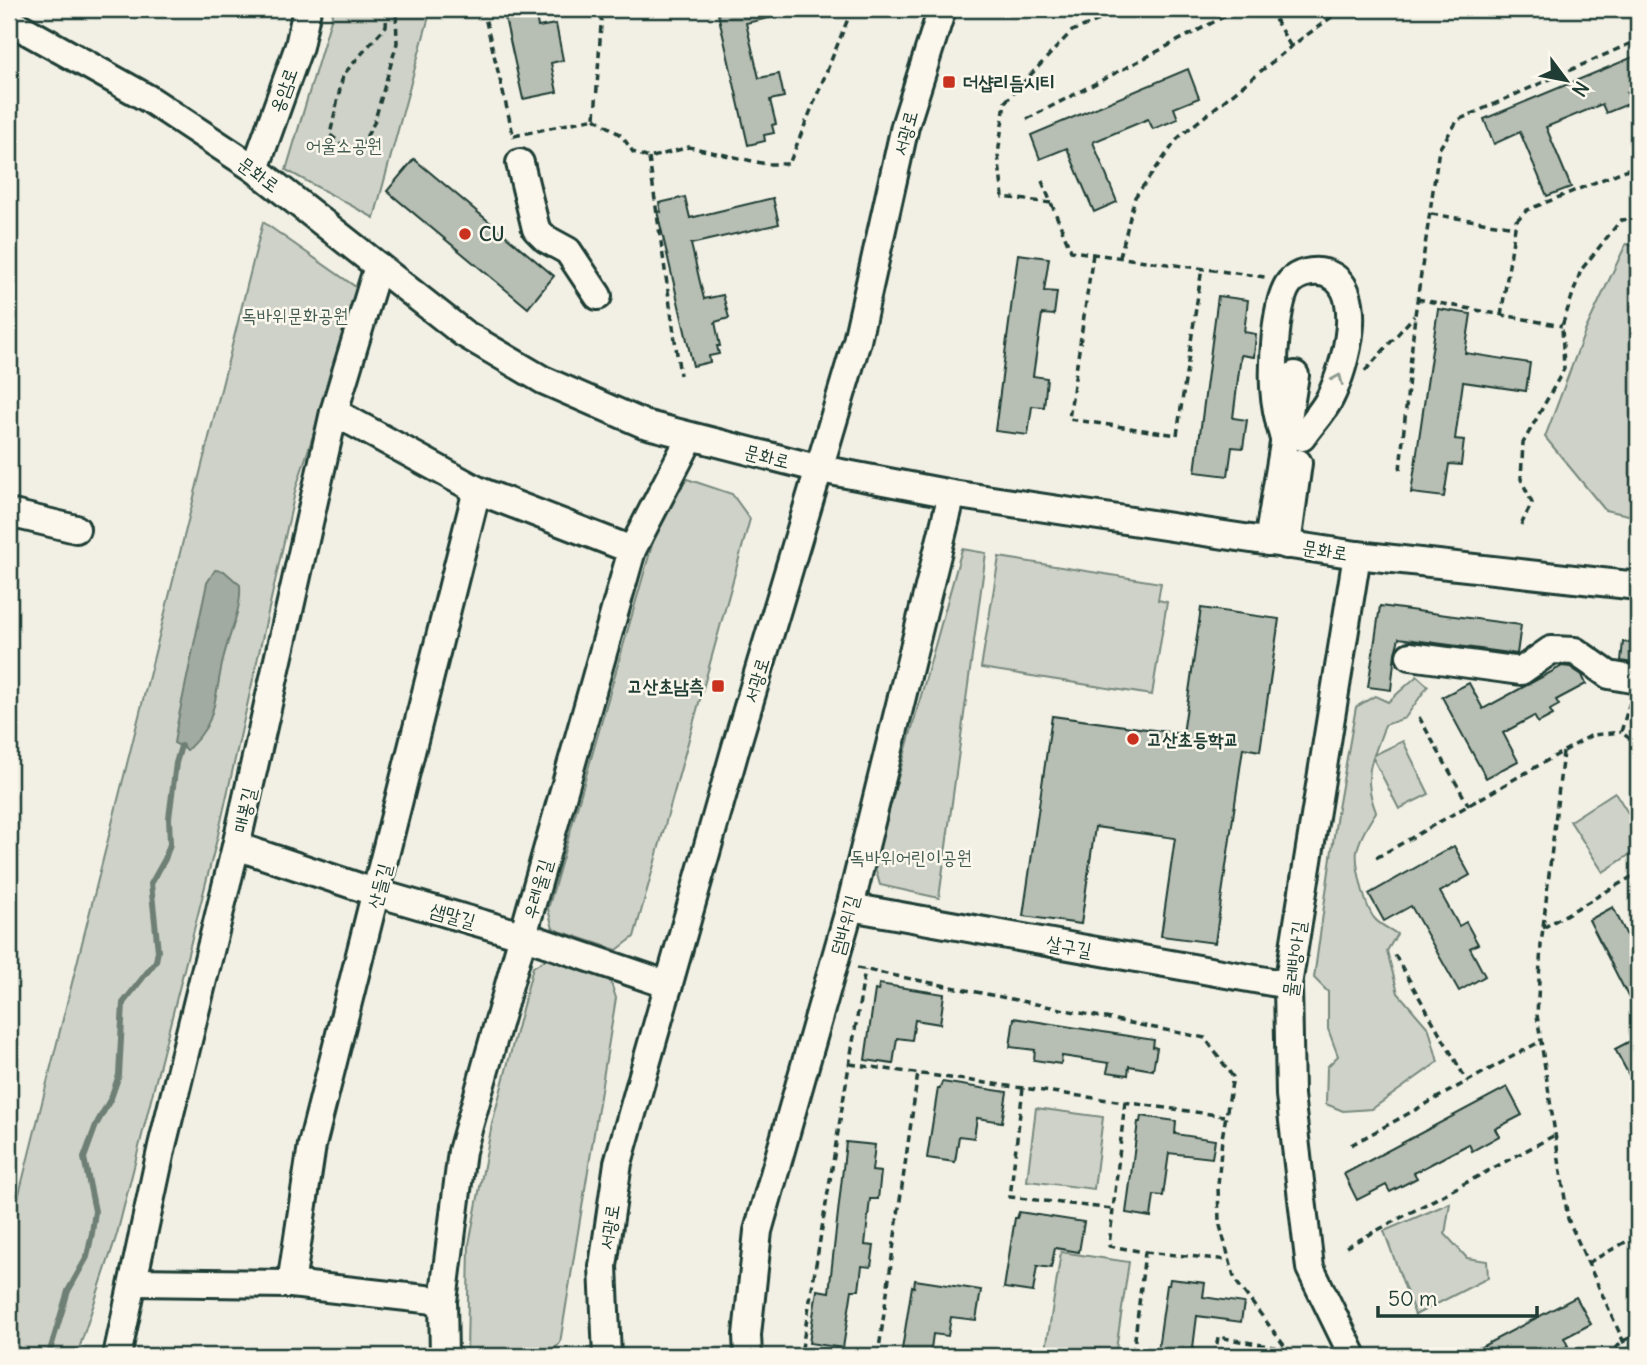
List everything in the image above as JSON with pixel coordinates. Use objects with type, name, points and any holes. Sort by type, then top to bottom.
[{"type":"street","name":"옹암로","points":[[255,169],[299,46],[307,9]]},
{"type":"street","name":"서광로","points":[[607,1356],[603,1266],[618,1163],[736,747],[857,341],[905,126],[942,9]]},
{"type":"street","name":"문화로","points":[[9,22],[149,100],[255,169],[463,333],[544,380],[644,424],[690,438],[820,469],[952,494],[1357,555],[1638,586]]},
{"type":"street","points":[[520,163],[536,229],[545,239],[568,251],[597,296]]},
{"type":"street","name":"매봉길","points":[[117,1356],[162,1146],[236,846],[334,412],[377,266]]},
{"type":"street","points":[[1306,272],[1322,272],[1336,278],[1349,296],[1351,309],[1343,367],[1330,399],[1293,438],[1278,416],[1274,370],[1283,292],[1291,281],[1306,272]]},
{"type":"street","points":[[1277,543],[1303,377]]},
{"type":"street","points":[[334,412],[477,490],[632,550]]},
{"type":"street","name":"우레울길","points":[[444,1356],[443,1301],[462,1151],[632,550],[690,438]]},
{"type":"street","name":"산들길","points":[[291,1284],[312,1145],[477,490]]},
{"type":"street","name":"덤바위길","points":[[748,1356],[747,1335],[758,1231],[850,907],[952,494]]},
{"type":"street","points":[[9,513],[76,529]]},
{"type":"street","name":"물레방아길","points":[[1353,1356],[1310,1268],[1290,1095],[1288,985],[1357,555]]},
{"type":"street","points":[[1410,656],[1521,671],[1551,650],[1575,651],[1609,675],[1637,680]]},
{"type":"street","name":"샘말길","points":[[236,846],[377,893],[524,936],[669,985]]},
{"type":"street","name":"살구길","points":[[850,907],[1288,985]]},
{"type":"street","points":[[135,1282],[291,1284],[443,1301]]},
{"type":"path","points":[[387,9],[386,26],[343,75],[335,108],[330,135],[343,145],[359,150],[374,123],[397,43],[397,9]]},
{"type":"path","points":[[483,9],[520,163]]},
{"type":"path","points":[[595,118],[602,9]]},
{"type":"path","points":[[514,136],[595,118],[622,136],[633,152],[649,158],[689,147],[766,164],[789,164],[852,9]]},
{"type":"path","points":[[1051,203],[1003,197],[998,155],[1005,102],[1072,31],[1102,19],[1111,9]]},
{"type":"path","points":[[1027,119],[1239,9]]},
{"type":"path","points":[[1269,9],[1291,47]]},
{"type":"path","points":[[1120,257],[1135,197],[1179,137],[1343,9]]},
{"type":"path","points":[[1400,470],[1415,315],[1439,149],[1458,120],[1629,44],[1638,45]]},
{"type":"path","points":[[649,158],[680,375]]},
{"type":"path","points":[[1501,316],[1516,221],[1527,210],[1638,166]]},
{"type":"path","points":[[1042,181],[1071,251],[1291,281]]},
{"type":"path","points":[[1430,214],[1515,227]]},
{"type":"path","points":[[1521,525],[1532,503],[1521,479],[1523,443],[1564,369],[1562,326],[1581,270],[1621,220],[1638,218]]},
{"type":"path","points":[[1093,254],[1069,419],[1177,435],[1202,268]]},
{"type":"path","points":[[1418,299],[1562,326]]},
{"type":"path","points":[[1365,371],[1415,315]]},
{"type":"path","points":[[1621,732],[1637,680]]},
{"type":"path","points":[[1419,717],[1469,806]]},
{"type":"path","points":[[1376,858],[1592,735],[1621,732],[1638,745]]},
{"type":"path","points":[[1563,752],[1543,928],[1537,1015],[1567,1219],[1630,1356]]},
{"type":"path","points":[[1543,928],[1638,873]]},
{"type":"path","points":[[1395,955],[1467,1081]]},
{"type":"path","points":[[834,964],[1205,1038],[1233,1077],[1224,1116],[1219,1198],[1219,1222],[1229,1260],[1235,1280],[1292,1356]]},
{"type":"path","points":[[863,1356],[802,1348],[865,970]]},
{"type":"path","points":[[1350,1145],[1541,1041]]},
{"type":"path","points":[[850,1064],[1224,1116]]},
{"type":"path","points":[[878,1356],[918,1073]]},
{"type":"path","points":[[1023,1087],[1010,1197],[1112,1209]]},
{"type":"path","points":[[1125,1101],[1109,1246],[1229,1260]]},
{"type":"path","points":[[1346,1247],[1555,1135]]},
{"type":"path","points":[[1588,1263],[1638,1235]]},
{"type":"path","points":[[1133,1356],[1145,1252]]},
{"type":"path","points":[[1606,1356],[1623,1341],[1638,1334]]},
{"type":"path","points":[[1215,1356],[1218,1337],[1287,1349]]},
{"type":"green space","name":"어울소공원","points":[[334,9],[431,9],[374,218],[286,170]]},
{"type":"green space","name":"독바위문화공원","points":[[263,222],[360,290],[296,488],[218,835],[117,1234],[78,1352],[68,1356],[9,1356],[9,1234]]},
{"type":"green space","points":[[1626,244],[1638,247],[1638,517],[1605,510],[1545,437],[1586,329]]},
{"type":"green space","points":[[687,479],[732,494],[750,519],[634,937],[617,950],[553,929],[548,909],[658,524]]},
{"type":"green space","name":"독바위어린이공원","points":[[962,549],[986,553],[939,898],[880,885],[874,864]]},
{"type":"green space","points":[[999,557],[1161,583],[1158,600],[1167,602],[1152,695],[981,668]]},
{"type":"green space","points":[[1417,676],[1428,686],[1405,718],[1385,725],[1374,755],[1403,741],[1429,794],[1399,809],[1373,758],[1369,785],[1376,812],[1362,836],[1357,857],[1362,886],[1371,913],[1375,919],[1397,934],[1387,951],[1398,993],[1429,1029],[1438,1062],[1372,1109],[1343,1111],[1326,1104],[1327,1067],[1338,1056],[1328,1029],[1328,992],[1314,978],[1337,814],[1356,707],[1375,696],[1388,702]]},
{"type":"green space","points":[[1615,792],[1638,829],[1638,849],[1603,872],[1570,821]]},
{"type":"green space","points":[[548,958],[605,975],[616,998],[560,1343],[548,1356],[469,1356],[469,1244],[492,1124],[533,967]]},
{"type":"green space","points":[[1036,1108],[1103,1117],[1094,1189],[1027,1181]]},
{"type":"green space","points":[[1450,1203],[1445,1234],[1467,1258],[1487,1261],[1488,1278],[1415,1315],[1384,1231]]},
{"type":"green space","points":[[1061,1252],[1129,1262],[1115,1356],[1045,1356]]},
{"type":"shaded area","points":[[215,570],[224,571],[240,585],[239,604],[210,719],[203,732],[187,750],[174,743],[207,583]]},
{"type":"building","points":[[503,9],[535,9],[538,27],[556,24],[563,60],[551,63],[557,92],[523,99]]},
{"type":"building","points":[[717,9],[777,9],[778,16],[746,23],[759,78],[779,74],[784,97],[770,100],[776,124],[772,125],[774,133],[764,135],[765,141],[748,145]]},
{"type":"building","points":[[1638,55],[1638,88],[1627,93],[1631,103],[1606,113],[1602,104],[1546,127],[1571,187],[1547,196],[1520,132],[1494,144],[1484,119]]},
{"type":"building","points":[[1188,69],[1199,98],[1174,108],[1178,119],[1153,129],[1148,119],[1093,142],[1117,202],[1094,212],[1067,148],[1040,159],[1031,135]]},
{"type":"building","points":[[414,159],[554,276],[528,308],[387,191]]},
{"type":"building","points":[[685,197],[690,218],[773,198],[779,224],[691,244],[704,299],[723,295],[729,318],[715,322],[719,354],[709,356],[710,362],[693,366],[657,211],[661,212],[659,203]]},
{"type":"building","points":[[1018,254],[1049,258],[1044,291],[1057,292],[1054,315],[1042,314],[1033,376],[1047,378],[1044,407],[1032,406],[1028,435],[995,431]]},
{"type":"building","points":[[1218,296],[1248,300],[1244,332],[1256,334],[1254,357],[1241,355],[1233,418],[1247,420],[1243,448],[1232,447],[1228,476],[1195,472]]},
{"type":"building","points":[[1438,309],[1471,314],[1465,353],[1530,363],[1526,391],[1463,382],[1455,439],[1464,440],[1461,465],[1449,464],[1444,497],[1411,493]]},
{"type":"building","points":[[1380,606],[1521,625],[1517,654],[1399,638],[1391,690],[1368,687]]},
{"type":"building","points":[[1201,608],[1279,619],[1260,751],[1243,748],[1215,943],[1161,936],[1175,838],[1095,827],[1081,924],[1023,916],[1052,716],[1183,734]]},
{"type":"building","points":[[1623,642],[1638,644],[1638,664],[1621,661]]},
{"type":"building","points":[[1562,666],[1570,667],[1582,675],[1586,684],[1556,700],[1559,705],[1550,710],[1553,715],[1538,723],[1534,716],[1503,733],[1518,761],[1486,778],[1442,697],[1469,683],[1483,709]]},
{"type":"building","points":[[1454,846],[1470,875],[1440,892],[1459,926],[1466,922],[1478,944],[1470,948],[1485,976],[1459,991],[1411,906],[1384,921],[1369,894]]},
{"type":"building","points":[[1613,907],[1631,944],[1638,941],[1638,1016],[1589,920]]},
{"type":"building","points":[[879,984],[944,994],[940,1024],[915,1020],[912,1040],[897,1038],[893,1064],[865,1060],[875,990],[878,991]]},
{"type":"building","points":[[1014,1018],[1154,1040],[1153,1047],[1157,1048],[1153,1070],[1129,1066],[1128,1075],[1107,1072],[1109,1063],[1062,1056],[1061,1064],[1034,1060],[1035,1050],[1010,1047]]},
{"type":"building","points":[[1638,1037],[1638,1092],[1615,1049]]},
{"type":"building","points":[[942,1082],[1007,1092],[1002,1122],[977,1118],[974,1138],[959,1136],[955,1162],[927,1158],[938,1088]]},
{"type":"building","points":[[1507,1087],[1522,1115],[1495,1129],[1499,1136],[1472,1151],[1469,1144],[1414,1173],[1417,1178],[1390,1192],[1386,1185],[1357,1200],[1344,1174]]},
{"type":"building","points":[[1141,1116],[1176,1121],[1175,1134],[1215,1140],[1212,1158],[1169,1153],[1163,1196],[1154,1195],[1151,1217],[1126,1213]]},
{"type":"building","points":[[846,1142],[875,1145],[872,1171],[881,1172],[878,1199],[870,1199],[865,1245],[874,1246],[871,1267],[862,1266],[859,1290],[852,1290],[843,1348],[809,1343],[817,1290],[829,1292]]},
{"type":"building","points":[[1019,1212],[1084,1222],[1079,1252],[1055,1248],[1051,1268],[1037,1266],[1033,1292],[1004,1288],[1015,1218]]},
{"type":"building","points":[[1170,1279],[1205,1283],[1203,1297],[1244,1303],[1241,1322],[1197,1316],[1192,1356],[1157,1356]]},
{"type":"building","points":[[915,1280],[981,1290],[976,1320],[951,1317],[948,1336],[933,1334],[930,1356],[901,1356]]},
{"type":"building","points":[[1576,1297],[1591,1324],[1564,1338],[1568,1346],[1549,1356],[1464,1356]]},
{"type":"waterway","points":[[49,1354],[68,1291],[87,1257],[95,1211],[84,1158],[119,1075],[123,1003],[156,961],[158,951],[151,884],[170,844],[169,818],[176,763],[181,746]]},
{"type":"place","name":"더샵리듬시티","points":[[949,82]]},
{"type":"place","name":"CU","points":[[465,234]]},
{"type":"place","name":"고산초남측","points":[[718,686]]},
{"type":"place","name":"고산초등학교","points":[[1133,739]]}]
